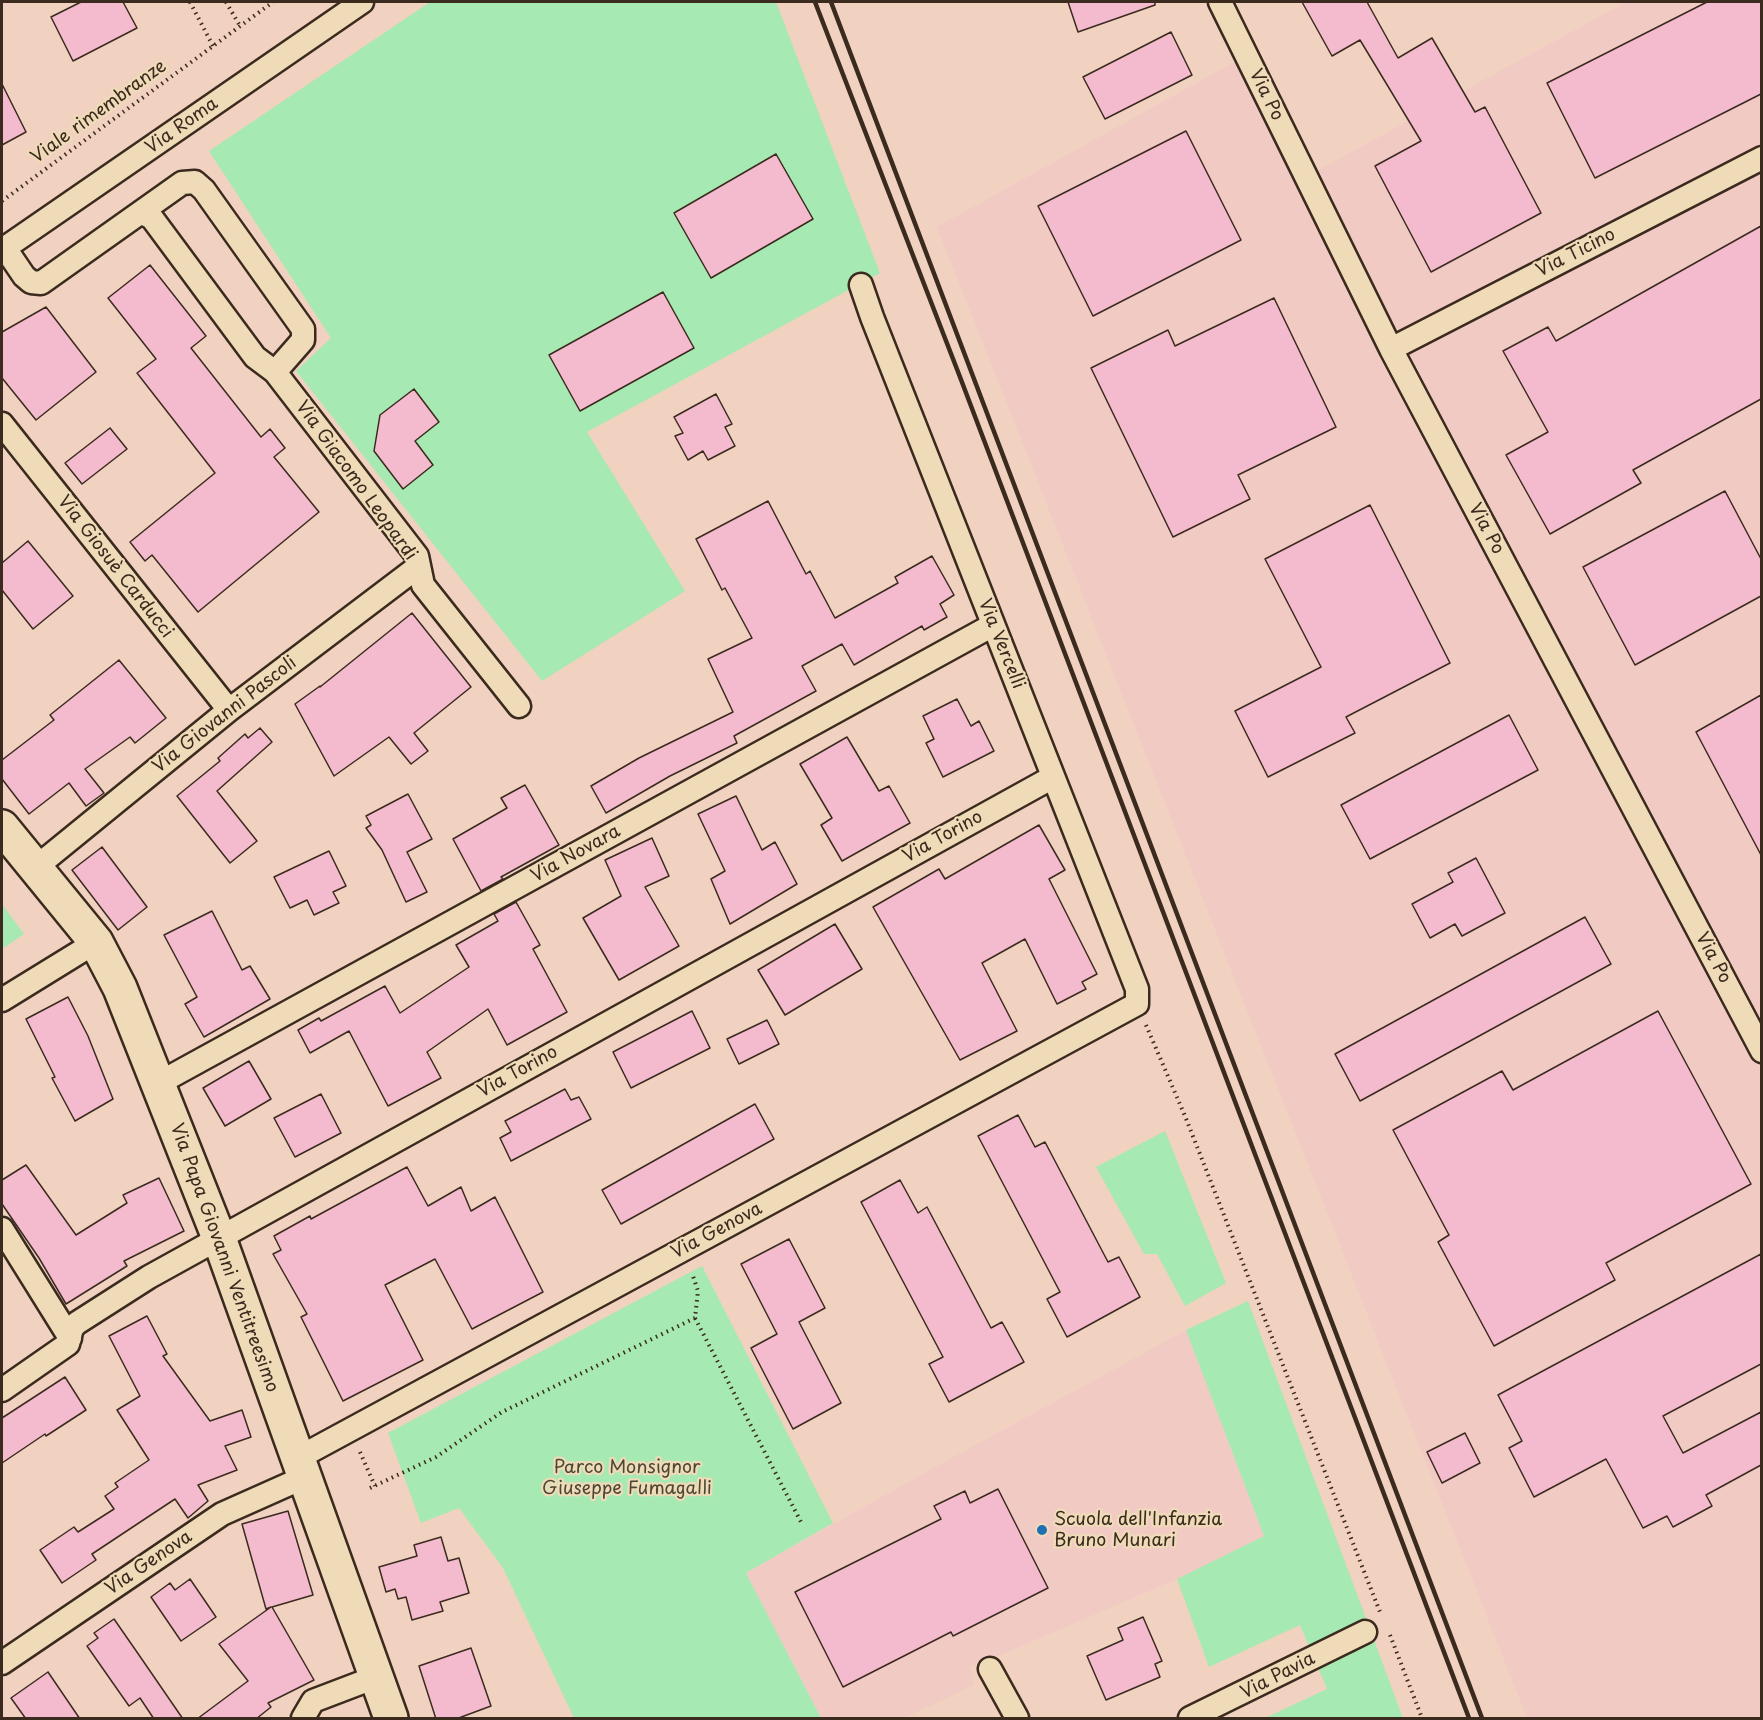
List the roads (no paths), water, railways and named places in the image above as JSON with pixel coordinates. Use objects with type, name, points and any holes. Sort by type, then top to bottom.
[{"type":"street","name":"Via Roma","points":[[3,249],[362,2]]},
{"type":"street","name":"Via Po","points":[[1220,2],[1391,349],[1761,1051]]},
{"type":"street","name":"Via Ticino","points":[[1391,349],[1761,158]]},
{"type":"street","points":[[3,249],[24,276],[31,282],[40,283],[182,183],[195,182],[204,190],[303,329],[303,340],[275,372]]},
{"type":"street","name":"Via Giacomo Leopardi","points":[[141,212],[152,218],[255,357],[275,372],[417,556],[423,585],[519,706]]},
{"type":"street","name":"Via Vercelli","points":[[861,285],[1137,989],[1137,1004]]},
{"type":"street","name":"Via Giosuè Carducci","points":[[2,424],[229,710]]},
{"type":"street","name":"Via Giovanni Pascoli","points":[[35,868],[229,710],[419,566]]},
{"type":"street","name":"Via Novara","points":[[159,1083],[993,625]]},
{"type":"street","name":"Via Torino","points":[[2,1390],[68,1344],[72,1328],[77,1323],[149,1277],[1053,777]]},
{"type":"street","name":"Via Papa Giovanni Ventitreesimo","points":[[2,827],[96,942],[120,988],[219,1238],[391,1719]]},
{"type":"street","points":[[2,1000],[96,942]]},
{"type":"street","name":"Via Genova","points":[[2,1663],[222,1514],[301,1467],[684,1249],[1137,1004]]},
{"type":"street","points":[[2,1230],[70,1338]]},
{"type":"street","name":"Via Pavia","points":[[1190,1719],[1375,1627]]},
{"type":"street","points":[[990,1669],[1017,1719]]},
{"type":"street","points":[[303,1719],[313,1701],[376,1677]]},
{"type":"railway","points":[[815,2],[960,377],[1469,1718]]},
{"type":"railway","points":[[831,2],[1482,1718]]},
{"type":"place","name":"Scuola dell'Infanzia Bruno Munari","points":[[1042,1530]]},
{"type":"park label","name":"Parco Monsignor Giuseppe Fumagalli","points":[[627,1478]]}]
